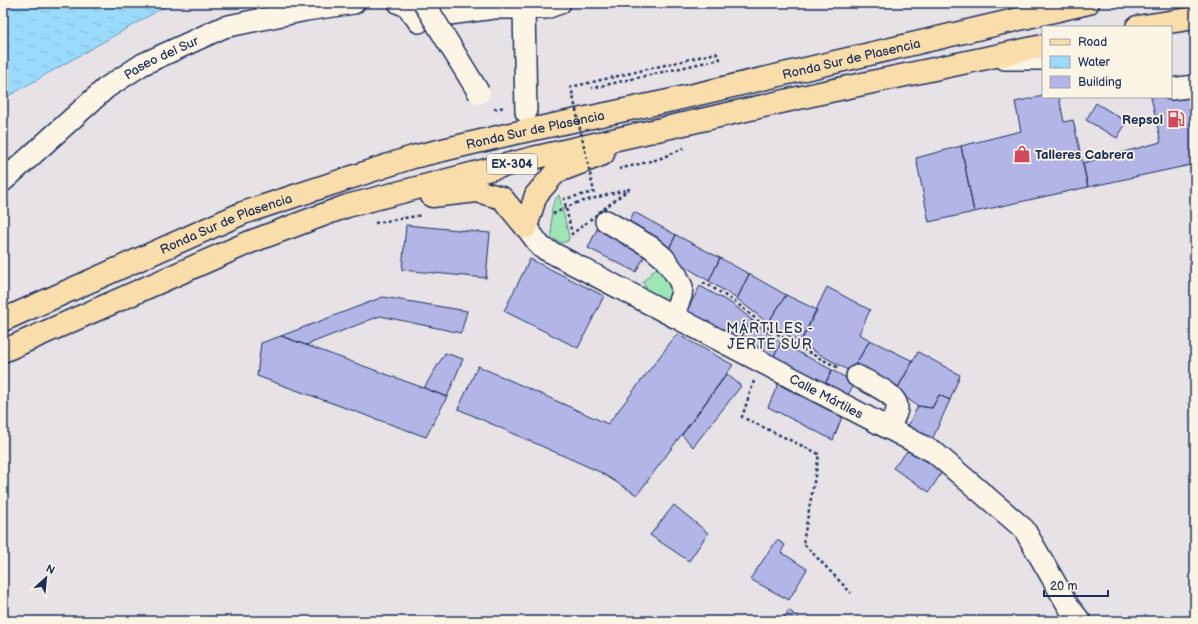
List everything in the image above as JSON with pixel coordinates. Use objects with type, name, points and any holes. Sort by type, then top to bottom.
[{"type":"main road","name":"Ronda Sur de Plasencia","points":[[3,320],[243,213],[413,157],[515,133],[668,101],[1088,3]]},
{"type":"main road","points":[[1143,26],[1195,18]]},
{"type":"main road","name":"Ronda Sur de Plasencia","points":[[3,351],[250,242],[347,206],[533,158],[977,59],[1042,46]]},
{"type":"main road","points":[[526,227],[536,195],[556,172],[673,126]]},
{"type":"main road","points":[[347,206],[477,191],[502,198],[526,227]]},
{"type":"street","name":"Paseo del Sur","points":[[3,180],[106,88],[143,64],[224,27],[306,10],[354,3]]},
{"type":"street","points":[[399,3],[421,12],[479,94]]},
{"type":"street","points":[[449,14],[494,8],[546,8],[560,3]]},
{"type":"street","points":[[524,8],[526,112]]},
{"type":"street","points":[[977,59],[1042,59]]},
{"type":"street","points":[[1172,90],[1195,86]]},
{"type":"street","points":[[606,221],[651,247],[664,258],[677,276],[682,287],[682,291],[672,316]]},
{"type":"street","name":"Calle Mártiles","points":[[526,227],[541,247],[554,254],[563,251],[580,252],[636,282],[641,287],[648,303],[934,452],[1024,529],[1069,607],[1080,621]]},
{"type":"street","points":[[857,376],[889,394],[895,400],[897,410],[888,428]]},
{"type":"path","points":[[576,203],[630,189],[572,234],[564,199],[594,192],[571,87],[716,53],[720,59],[592,88]]},
{"type":"path","points":[[677,276],[707,284],[736,302],[765,326],[802,349],[853,376],[857,376]]},
{"type":"path","points":[[761,362],[742,417],[819,454],[803,543],[852,594]]},
{"type":"green space","points":[[559,195],[569,237],[568,241],[564,242],[558,241],[552,237],[552,209],[553,204]]},
{"type":"green space","points":[[659,265],[666,275],[674,293],[668,308],[652,299],[643,282]]},
{"type":"water","points":[[20,3],[181,3],[166,6],[3,99],[3,9]]},
{"type":"building","name":"Repsol","points":[[1195,75],[1195,164],[1088,187],[1083,163],[1161,142],[1151,98],[1172,98],[1172,80]]},
{"type":"building","name":"Talleres Cabrera","points":[[1042,96],[1042,98],[1059,98],[1064,122],[1073,120],[1088,187],[974,212],[961,146],[1021,131],[1015,102]]},
{"type":"building","points":[[1096,103],[1127,122],[1117,138],[1086,120]]},
{"type":"building","points":[[961,146],[974,212],[929,222],[916,158]]},
{"type":"building","points":[[634,212],[676,235],[668,250],[626,228]]},
{"type":"building","points":[[406,225],[490,233],[486,278],[402,270]]},
{"type":"building","points":[[599,225],[648,250],[636,272],[588,248]]},
{"type":"building","points":[[676,235],[720,258],[709,281],[666,255]]},
{"type":"building","points":[[720,258],[749,274],[737,299],[709,281]]},
{"type":"building","points":[[530,259],[604,296],[578,348],[504,311]]},
{"type":"building","points":[[749,274],[786,295],[768,323],[737,299]]},
{"type":"building","points":[[700,286],[734,305],[752,320],[737,344],[685,314]]},
{"type":"building","points":[[827,287],[870,310],[859,334],[870,340],[851,372],[800,343]]},
{"type":"building","points":[[786,295],[817,310],[800,343],[768,323]]},
{"type":"building","points":[[383,297],[467,311],[461,333],[380,316],[306,345],[281,336]]},
{"type":"building","points":[[752,320],[781,343],[771,361],[737,344]]},
{"type":"building","points":[[677,334],[733,365],[637,495],[600,472],[458,409],[478,366],[608,424]]},
{"type":"building","points":[[281,336],[447,397],[426,437],[257,376],[261,343]]},
{"type":"building","points":[[870,340],[913,361],[896,391],[855,365]]},
{"type":"building","points":[[781,343],[832,370],[823,388],[771,361]]},
{"type":"building","points":[[918,352],[960,375],[950,400],[939,395],[932,408],[918,406],[896,391]]},
{"type":"building","points":[[445,353],[463,359],[447,397],[424,388]]},
{"type":"building","points":[[832,370],[855,383],[845,400],[823,388]]},
{"type":"building","points":[[727,374],[741,386],[693,447],[682,435]]},
{"type":"building","points":[[778,384],[842,417],[833,440],[768,407]]},
{"type":"building","points":[[939,395],[950,400],[931,442],[907,428],[918,406],[932,408]]},
{"type":"building","points":[[909,449],[942,472],[929,492],[893,468]]},
{"type":"building","points":[[674,505],[708,533],[689,561],[650,535]]},
{"type":"building","points":[[777,540],[785,545],[781,552],[807,569],[789,600],[750,579]]},
{"type":"building","points":[[789,610],[802,621],[782,621]]},
{"type":"place","name":"Repsol","points":[[1176,119]]},
{"type":"place","name":"Talleres Cabrera","points":[[1022,154]]},
{"type":"district","name":"MÁRTILES - JERTE SUR","points":[[770,336]]}]
